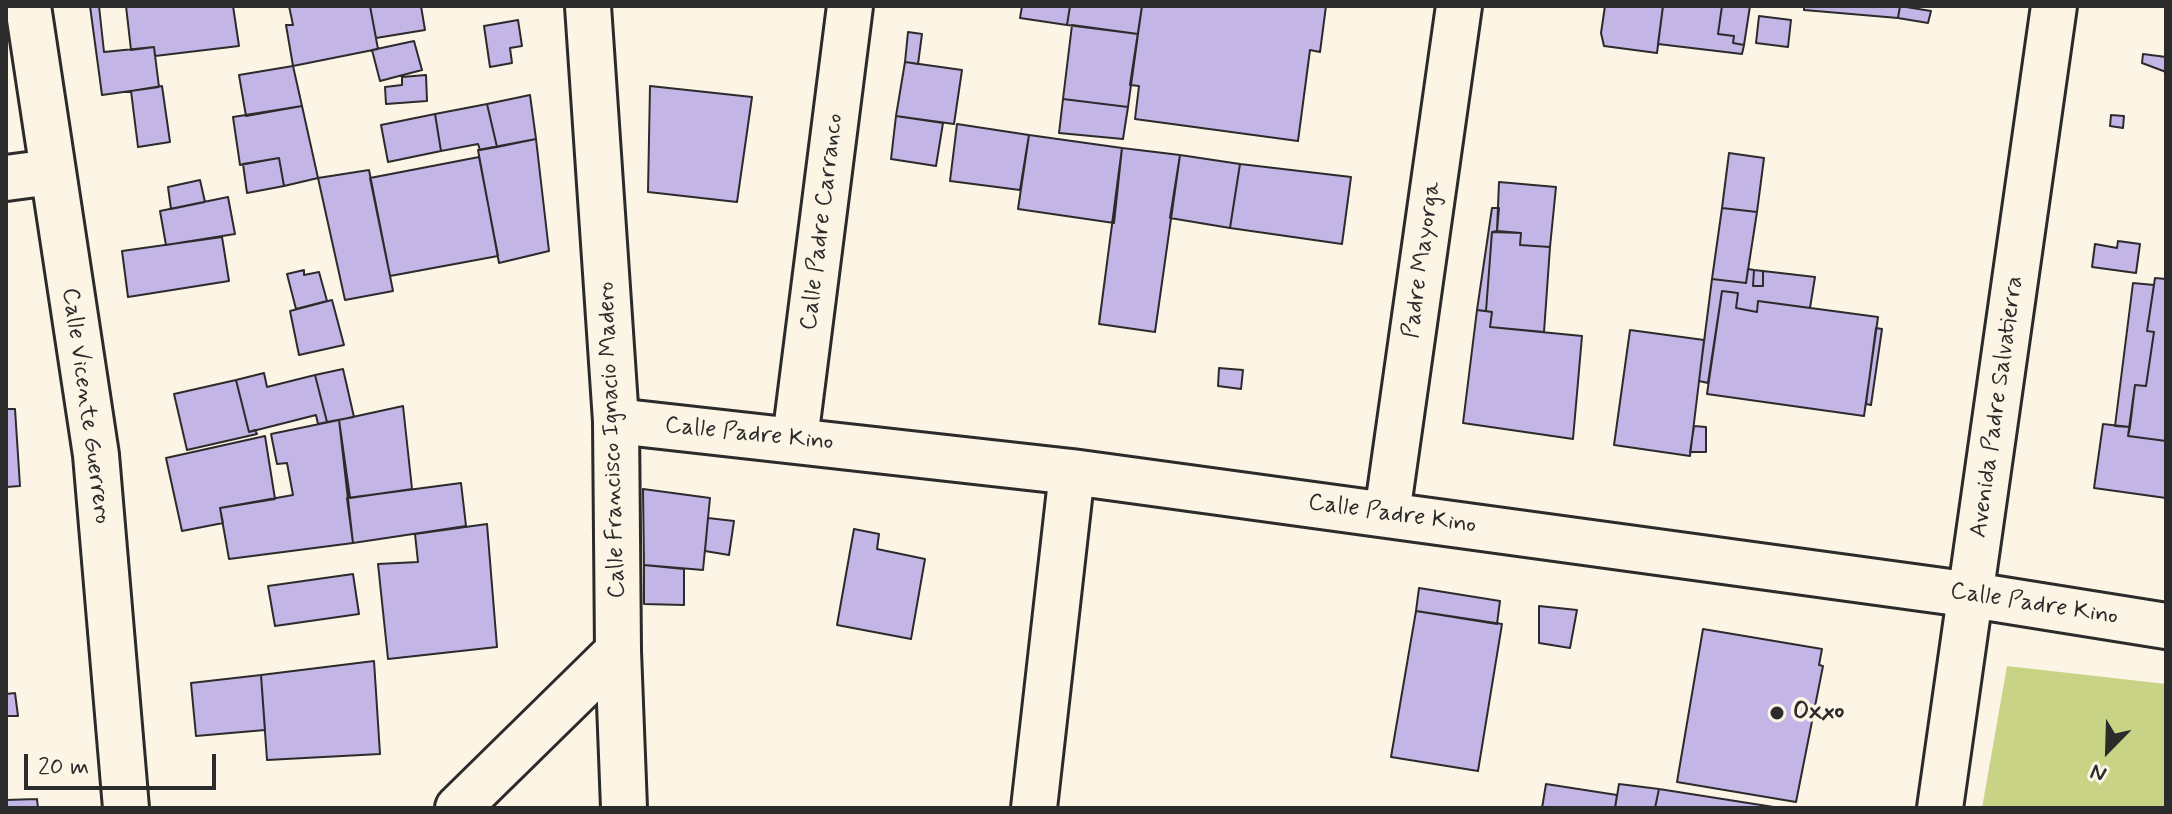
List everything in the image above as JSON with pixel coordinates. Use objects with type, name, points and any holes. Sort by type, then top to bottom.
[{"type":"street","name":"Calle Vicente Guerrero","points":[[28,6],[96,455],[126,808]]},
{"type":"street","name":"Calle Francisco Ignacio Madero","points":[[588,6],[616,421],[618,651],[624,808]]},
{"type":"street","name":"Calle Padre Carranco","points":[[795,439],[850,6]]},
{"type":"street","name":"Padre Mayorga","points":[[1387,514],[1459,6]]},
{"type":"street","name":"Avenida Padre Salvatierra","points":[[1940,808],[2054,6]]},
{"type":"street","points":[[6,178],[51,172]]},
{"type":"street","name":"Calle Padre Kino","points":[[616,421],[1072,472],[1972,595],[2166,626]]},
{"type":"street","points":[[1034,808],[1072,472]]},
{"type":"street","points":[[458,808],[618,651]]},
{"type":"green space","points":[[2007,666],[2166,684],[2166,808],[1982,808]]},
{"type":"building","points":[[90,6],[99,6],[104,52],[154,47],[159,87],[102,95]]},
{"type":"building","points":[[126,6],[233,6],[239,46],[155,56],[154,47],[131,50]]},
{"type":"building","points":[[289,6],[370,6],[378,49],[293,66],[286,25],[293,25]]},
{"type":"building","points":[[370,6],[421,6],[425,30],[376,38]]},
{"type":"building","points":[[1022,6],[1070,6],[1067,25],[1020,18]]},
{"type":"building","points":[[1070,6],[1142,6],[1138,34],[1067,25]]},
{"type":"building","points":[[1142,6],[1326,6],[1320,52],[1310,50],[1298,141],[1135,119],[1139,86],[1130,85]]},
{"type":"building","points":[[1605,6],[1663,6],[1657,53],[1604,46],[1601,33]]},
{"type":"building","points":[[1663,6],[1722,6],[1718,34],[1734,36],[1733,43],[1744,45],[1742,54],[1658,44]]},
{"type":"building","points":[[1722,6],[1750,6],[1744,45],[1733,43],[1734,36],[1718,34]]},
{"type":"building","points":[[1804,6],[1900,6],[1898,18],[1804,10]]},
{"type":"building","points":[[1900,6],[1931,11],[1928,23],[1898,18]]},
{"type":"building","points":[[1759,16],[1791,20],[1788,47],[1756,43]]},
{"type":"building","points":[[518,20],[522,46],[510,48],[512,63],[490,67],[484,26]]},
{"type":"building","points":[[1072,25],[1138,34],[1128,107],[1063,99]]},
{"type":"building","points":[[908,32],[922,34],[918,64],[905,62]]},
{"type":"building","points":[[414,41],[422,70],[380,81],[372,50]]},
{"type":"building","points":[[2143,54],[2166,57],[2166,72],[2142,63]]},
{"type":"building","points":[[905,62],[962,70],[954,124],[896,116]]},
{"type":"building","points":[[293,66],[302,106],[246,116],[239,75]]},
{"type":"building","points":[[426,75],[427,101],[386,104],[385,87],[402,85],[402,77]]},
{"type":"building","points":[[162,86],[170,142],[138,147],[131,91]]},
{"type":"building","points":[[650,86],[752,97],[737,202],[648,192]]},
{"type":"building","points":[[530,95],[536,139],[497,147],[487,104]]},
{"type":"building","points":[[1063,99],[1128,107],[1123,139],[1059,133]]},
{"type":"building","points":[[487,104],[497,147],[480,150],[478,144],[441,151],[435,114]]},
{"type":"building","points":[[302,106],[318,178],[284,186],[279,158],[240,165],[233,117]]},
{"type":"building","points":[[435,114],[441,151],[388,162],[381,125]]},
{"type":"building","points":[[2111,115],[2124,116],[2123,128],[2110,126]]},
{"type":"building","points":[[896,116],[943,123],[936,166],[891,159]]},
{"type":"building","points":[[957,124],[1029,135],[1020,190],[950,181]]},
{"type":"building","points":[[1029,135],[1122,148],[1114,223],[1018,209]]},
{"type":"building","points":[[536,139],[549,251],[499,263],[478,150]]},
{"type":"building","points":[[1122,148],[1180,155],[1155,332],[1099,324]]},
{"type":"building","points":[[1729,153],[1764,158],[1757,212],[1722,208]]},
{"type":"building","points":[[1180,155],[1240,164],[1230,228],[1170,218]]},
{"type":"building","points":[[479,157],[498,256],[390,276],[370,178]]},
{"type":"building","points":[[279,158],[284,186],[247,193],[243,164]]},
{"type":"building","points":[[1240,164],[1351,177],[1342,244],[1230,228]]},
{"type":"building","points":[[369,170],[393,291],[345,300],[318,178]]},
{"type":"building","points":[[200,180],[205,202],[171,209],[168,187]]},
{"type":"building","points":[[1499,182],[1556,187],[1550,247],[1520,245],[1521,233],[1497,231]]},
{"type":"building","points":[[228,197],[235,234],[166,245],[160,211]]},
{"type":"building","points":[[1492,208],[1499,208],[1497,231],[1492,232],[1486,311],[1477,310]]},
{"type":"building","points":[[1722,208],[1757,212],[1746,283],[1712,279]]},
{"type":"building","points":[[1492,232],[1521,233],[1520,245],[1550,247],[1544,332],[1490,327],[1492,312],[1486,311]]},
{"type":"building","points":[[222,237],[229,281],[128,297],[122,251]]},
{"type":"building","points":[[2118,241],[2140,244],[2136,273],[2092,267],[2095,244],[2117,248]]},
{"type":"building","points":[[1748,269],[1754,270],[1753,286],[1763,286],[1763,271],[1815,277],[1810,308],[1758,301],[1757,312],[1736,308],[1738,293],[1722,291],[1708,383],[1699,381],[1712,279],[1746,283]]},
{"type":"building","points":[[304,270],[304,275],[319,272],[327,301],[296,309],[287,274]]},
{"type":"building","points":[[1754,270],[1763,271],[1763,286],[1753,286]]},
{"type":"building","points":[[2155,278],[2166,279],[2166,441],[2128,436],[2135,385],[2146,386],[2154,332],[2147,331]]},
{"type":"building","points":[[2133,283],[2154,285],[2147,331],[2154,332],[2146,386],[2135,385],[2130,427],[2115,426]]},
{"type":"building","points":[[1722,291],[1738,293],[1736,308],[1757,312],[1758,301],[1878,317],[1864,416],[1707,394]]},
{"type":"building","points":[[332,300],[344,345],[299,355],[290,311]]},
{"type":"building","points":[[1477,310],[1492,312],[1490,327],[1582,336],[1573,439],[1463,423]]},
{"type":"building","points":[[1876,328],[1882,329],[1871,405],[1866,404]]},
{"type":"building","points":[[1630,330],[1704,340],[1690,456],[1614,445]]},
{"type":"building","points":[[1219,368],[1243,370],[1241,389],[1218,386]]},
{"type":"building","points":[[343,369],[354,417],[327,422],[315,375]]},
{"type":"building","points":[[264,373],[267,387],[315,375],[327,422],[318,424],[316,415],[249,432],[236,380]]},
{"type":"building","points":[[236,380],[249,432],[255,430],[257,434],[187,450],[174,394]]},
{"type":"building","points":[[403,406],[412,489],[350,498],[339,420]]},
{"type":"building","points":[[6,409],[15,409],[20,486],[6,487]]},
{"type":"building","points":[[339,420],[353,543],[229,559],[220,508],[293,495],[287,463],[277,464],[271,434]]},
{"type":"building","points":[[2103,424],[2130,427],[2128,436],[2166,441],[2166,498],[2094,488]]},
{"type":"building","points":[[1694,426],[1706,427],[1706,452],[1690,452]]},
{"type":"building","points":[[265,436],[275,499],[220,508],[223,523],[182,531],[166,458]]},
{"type":"building","points":[[461,483],[466,526],[353,543],[347,498]]},
{"type":"building","points":[[643,489],[710,498],[703,570],[644,565]]},
{"type":"building","points":[[708,518],[734,521],[729,555],[705,551]]},
{"type":"building","points":[[487,524],[497,647],[388,659],[378,564],[418,562],[415,534]]},
{"type":"building","points":[[854,529],[879,534],[877,549],[925,559],[911,639],[837,625]]},
{"type":"building","points":[[644,565],[684,569],[684,605],[644,604]]},
{"type":"building","points":[[353,574],[359,614],[275,626],[268,586]]},
{"type":"building","points":[[1419,588],[1500,601],[1497,624],[1416,611]]},
{"type":"building","points":[[1539,606],[1577,610],[1570,648],[1539,643]]},
{"type":"building","points":[[1416,611],[1502,624],[1478,771],[1391,757]]},
{"type":"building","points":[[1703,629],[1822,649],[1819,665],[1823,666],[1796,802],[1677,782]]},
{"type":"building","points":[[374,661],[380,754],[267,760],[261,675]]},
{"type":"building","points":[[261,675],[265,730],[196,736],[191,683]]},
{"type":"building","points":[[15,693],[18,716],[6,716],[6,694]]},
{"type":"building","points":[[1546,784],[1617,795],[1615,808],[1542,808]]},
{"type":"building","points":[[1619,784],[1659,789],[1655,808],[1615,808]]},
{"type":"building","points":[[1659,789],[1780,808],[1655,808]]},
{"type":"building","points":[[37,799],[38,808],[6,808],[6,800]]},
{"type":"place","name":"Oxxo","points":[[1777,713]]}]
